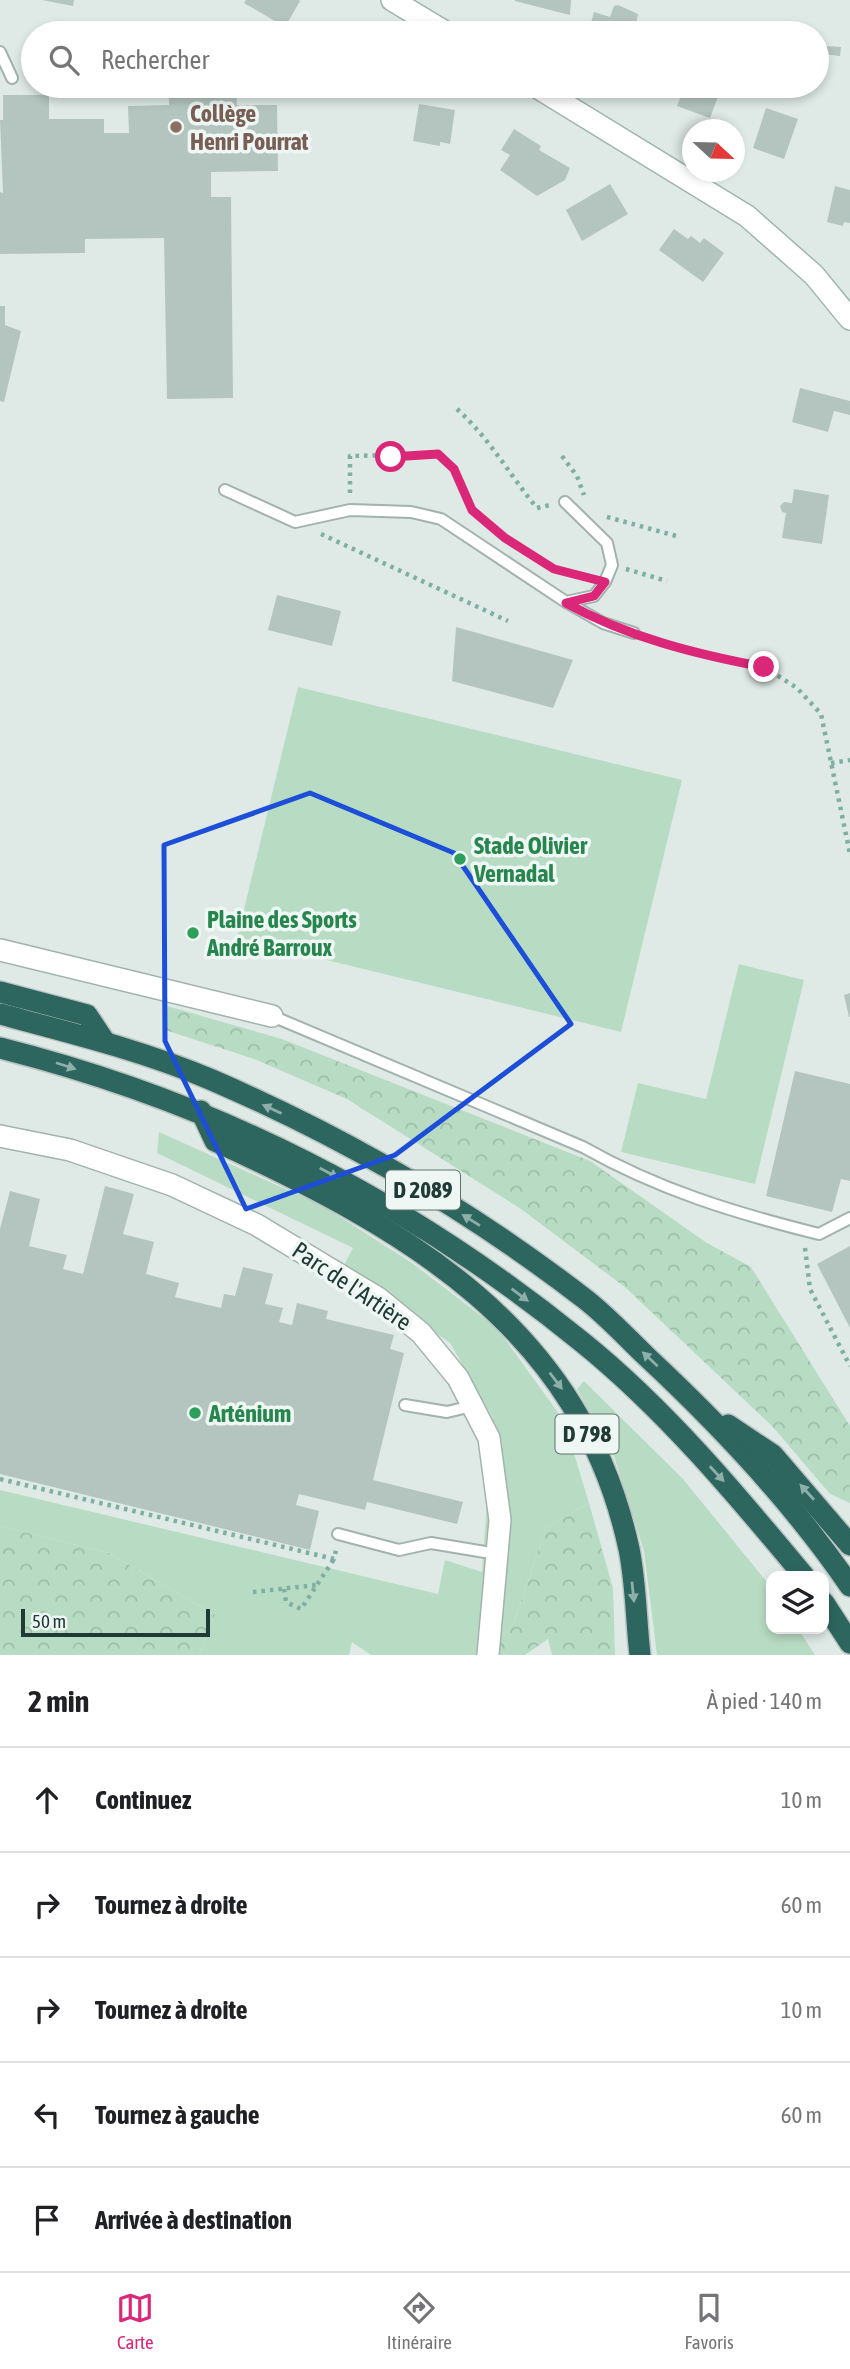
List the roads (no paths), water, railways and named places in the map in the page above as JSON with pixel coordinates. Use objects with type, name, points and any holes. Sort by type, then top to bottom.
[{"type":"highway","points":[[0,992],[88,1016],[105,1042]]},
{"type":"highway","name":"D 2089","points":[[0,1014],[105,1042],[211,1080],[390,1168],[492,1233],[587,1300],[699,1406],[810,1527],[850,1586]]},
{"type":"highway","name":"D 2089","points":[[0,1048],[43,1059],[201,1111],[266,1139],[363,1191],[479,1264],[584,1343],[670,1424],[744,1504],[800,1571]]},
{"type":"highway","name":"D 798","points":[[201,1111],[215,1142],[297,1179],[439,1263],[519,1332],[572,1403],[607,1476],[629,1550],[640,1655]]},
{"type":"highway","points":[[699,1406],[773,1455],[850,1545]]},
{"type":"highway","points":[[829,1611],[850,1643]]},
{"type":"street","points":[[392,0],[427,21]]},
{"type":"street","points":[[555,98],[747,216],[814,275],[850,319]]},
{"type":"street","points":[[0,950],[272,1016]]},
{"type":"street","name":"Parc de l'Artière","points":[[0,1136],[70,1150],[172,1185],[257,1225],[378,1298],[421,1332],[457,1378],[489,1438],[500,1520],[488,1655]]},
{"type":"lane","points":[[0,52],[12,78]]},
{"type":"lane","points":[[225,490],[295,522],[350,510],[411,512],[440,519],[566,603],[603,624],[634,633]]},
{"type":"lane","points":[[565,502],[607,543],[612,565],[605,582],[594,596],[566,603]]},
{"type":"lane","points":[[272,1016],[583,1146],[629,1173],[724,1210],[820,1234],[850,1218]]},
{"type":"lane","points":[[405,1405],[447,1412],[472,1406]]},
{"type":"lane","points":[[338,1534],[399,1550],[431,1543],[497,1555]]},
{"type":"place","name":"Collège Henri Pourrat","points":[[176,127]]},
{"type":"place","name":"Stade Olivier Vernadal","points":[[460,859]]},
{"type":"place","name":"Plaine des Sports André Barroux","points":[[193,933]]},
{"type":"place","name":"Arténium","points":[[195,1413]]}]
